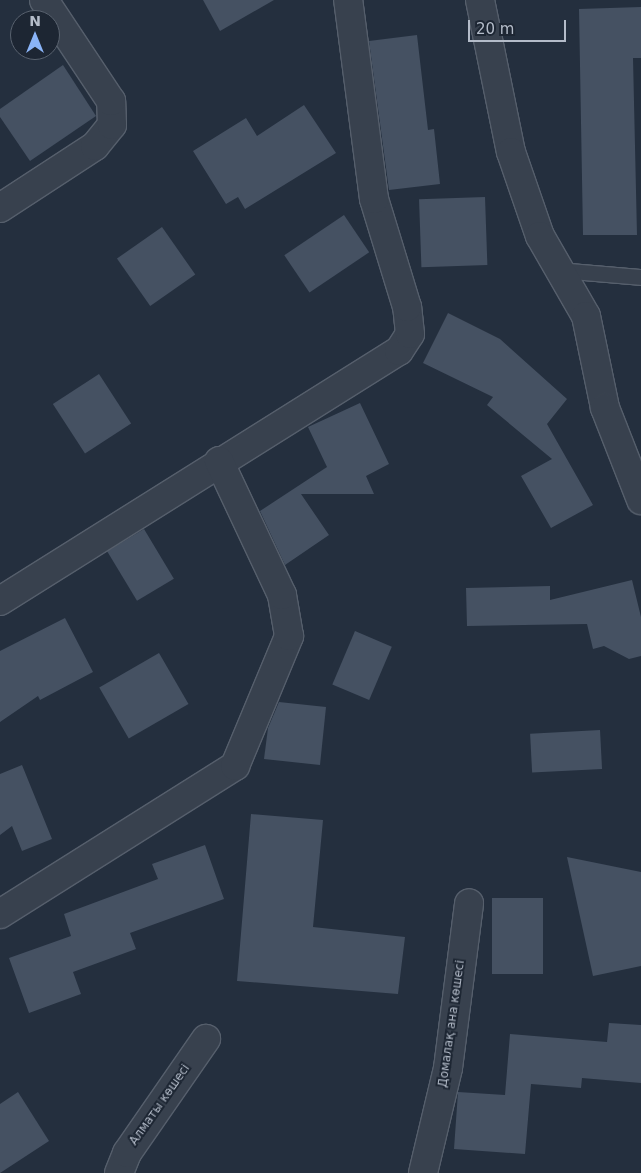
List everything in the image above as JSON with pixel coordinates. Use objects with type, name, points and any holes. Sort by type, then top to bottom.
[{"type":"street","points":[[0,208],[96,146],[112,125],[111,101],[44,0]]},
{"type":"street","points":[[0,601],[219,461],[399,351],[410,334],[407,307],[374,199],[348,0]]},
{"type":"street","points":[[480,0],[511,152],[540,236],[586,316],[605,408],[641,500]]},
{"type":"street","points":[[0,914],[235,766],[289,636],[282,595],[219,461]]},
{"type":"street","name":"Домалақ ана көшесі","points":[[423,1173],[448,1068],[469,903]]},
{"type":"street","name":"Алматы көшесі","points":[[119,1173],[127,1153],[206,1040]]},
{"type":"lane","points":[[560,270],[641,277]]},
{"type":"building","points":[[203,0],[274,0],[220,31]]},
{"type":"building","points":[[641,7],[641,58],[633,58],[637,235],[583,235],[579,9]]},
{"type":"building","points":[[417,35],[428,130],[434,129],[440,184],[389,190],[369,41]]},
{"type":"building","points":[[63,65],[96,116],[30,161],[0,117],[0,109]]},
{"type":"building","points":[[304,105],[336,153],[245,209],[238,197],[226,204],[193,151],[246,118],[257,136]]},
{"type":"building","points":[[485,197],[487,265],[421,267],[419,199]]},
{"type":"building","points":[[344,215],[369,252],[309,293],[284,255]]},
{"type":"building","points":[[162,227],[195,275],[150,306],[117,259]]},
{"type":"building","points":[[448,313],[500,339],[567,399],[547,424],[593,505],[551,528],[521,476],[552,459],[487,405],[493,397],[423,363]]},
{"type":"building","points":[[99,374],[131,423],[85,453],[53,404]]},
{"type":"building","points":[[360,403],[389,464],[366,476],[374,494],[301,494],[329,535],[285,565],[260,511],[327,467],[308,427]]},
{"type":"building","points":[[144,529],[174,579],[137,601],[107,551]]},
{"type":"building","points":[[632,580],[641,617],[641,656],[629,659],[604,646],[593,649],[587,624],[467,626],[466,588],[550,586],[550,600]]},
{"type":"building","points":[[65,618],[93,672],[40,700],[38,696],[0,722],[0,651]]},
{"type":"building","points":[[355,631],[392,647],[369,700],[332,684]]},
{"type":"building","points":[[159,653],[188,704],[129,739],[99,688]]},
{"type":"building","points":[[279,702],[326,707],[320,765],[264,759],[268,728]]},
{"type":"building","points":[[600,730],[602,769],[532,773],[530,734]]},
{"type":"building","points":[[22,765],[52,839],[22,851],[12,826],[0,835],[0,774]]},
{"type":"building","points":[[251,814],[323,820],[313,927],[405,937],[398,994],[237,981]]},
{"type":"building","points":[[205,845],[224,899],[130,933],[136,949],[73,972],[81,994],[29,1013],[9,958],[71,936],[64,914],[158,879],[152,864]]},
{"type":"building","points":[[567,857],[641,872],[641,966],[593,976]]},
{"type":"building","points":[[492,898],[543,898],[543,974],[492,974]]},
{"type":"building","points":[[609,1023],[641,1025],[641,1083],[582,1078],[581,1088],[531,1084],[525,1154],[454,1149],[458,1092],[505,1095],[510,1034],[607,1042]]},
{"type":"building","points":[[18,1092],[49,1141],[0,1173],[0,1104]]}]
